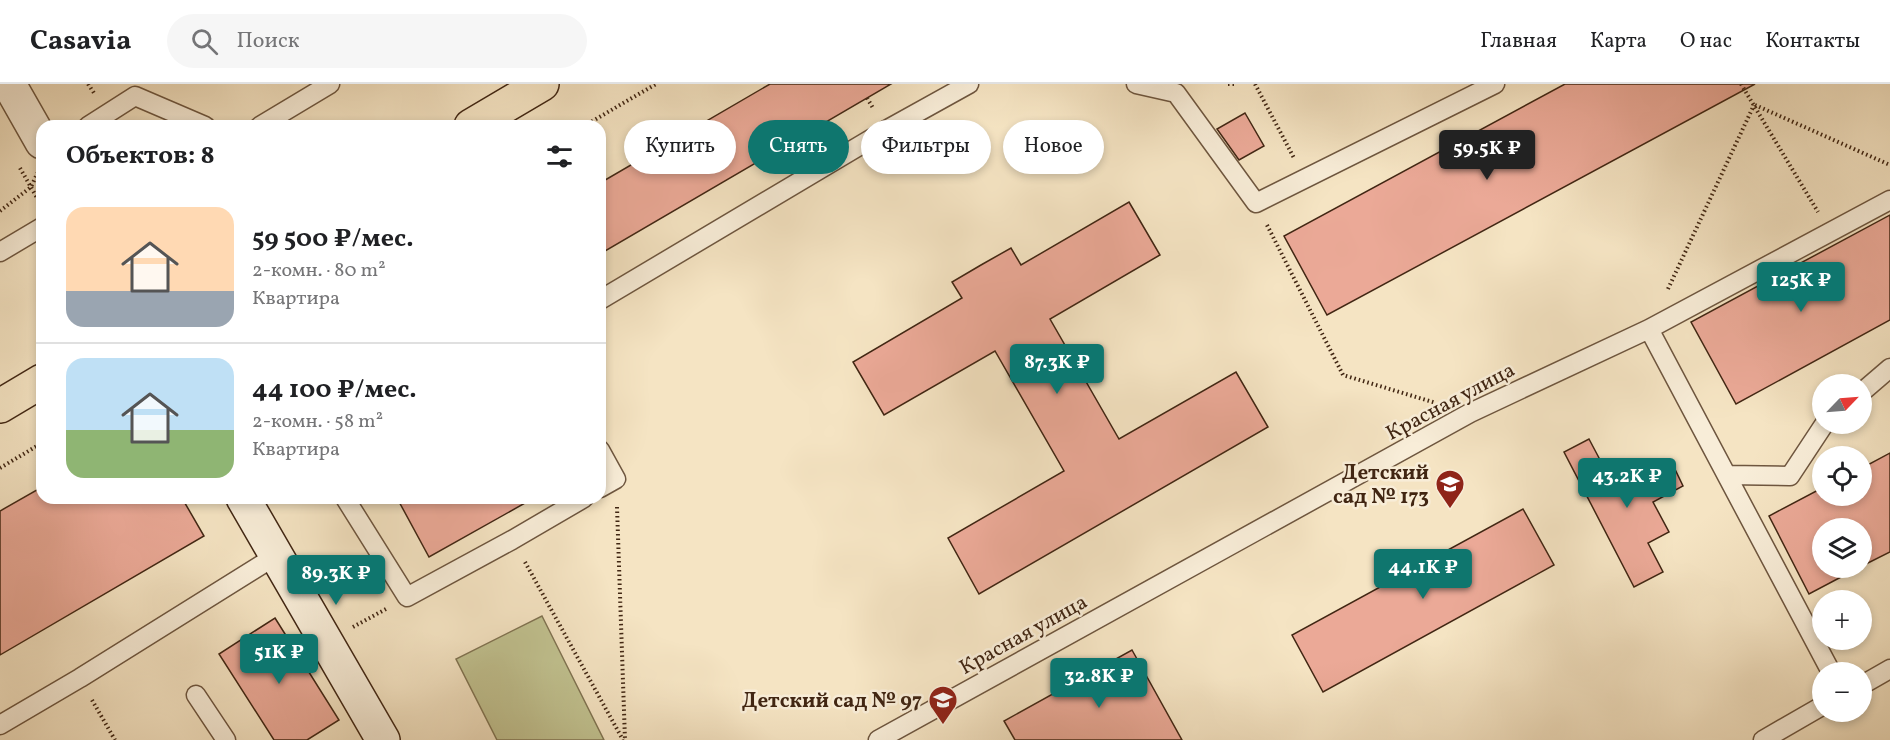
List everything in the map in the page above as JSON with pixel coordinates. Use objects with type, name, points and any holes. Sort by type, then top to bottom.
[{"type":"main road","points":[[481,120],[542,84]]},
{"type":"main road","points":[[0,406],[36,385]]},
{"type":"street","points":[[9,84],[36,131]]},
{"type":"street","points":[[247,504],[383,740]]},
{"type":"lane","points":[[270,120],[330,84]]},
{"type":"lane","points":[[606,296],[886,130],[969,84]]},
{"type":"lane","points":[[1136,84],[1176,93],[1256,202],[1495,84]]},
{"type":"lane","points":[[95,120],[132,90],[193,120]]},
{"type":"lane","name":"Красная улица","points":[[878,740],[1470,413],[1649,329],[1890,200]]},
{"type":"lane","points":[[0,252],[36,231]]},
{"type":"lane","points":[[1649,329],[1826,662]]},
{"type":"lane","points":[[1872,383],[1890,368]]},
{"type":"lane","points":[[1727,476],[1790,476],[1818,434]]},
{"type":"lane","points":[[606,461],[616,479],[606,485]]},
{"type":"lane","points":[[349,504],[408,597],[574,504]]},
{"type":"lane","points":[[0,725],[277,555]]},
{"type":"lane","points":[[1872,679],[1890,669]]},
{"type":"lane","points":[[196,695],[226,740]]},
{"type":"lane","points":[[1763,740],[1812,712]]},
{"type":"path","points":[[594,120],[656,84]]},
{"type":"path","points":[[1228,84],[1237,84]]},
{"type":"path","points":[[1255,84],[1305,178]]},
{"type":"path","points":[[1741,84],[1830,233]]},
{"type":"path","points":[[1754,105],[1890,165]]},
{"type":"path","points":[[1649,329],[1754,105]]},
{"type":"path","points":[[0,211],[31,187],[36,176]]},
{"type":"path","points":[[1256,202],[1343,375],[1470,413]]},
{"type":"path","points":[[0,468],[36,447]]},
{"type":"path","points":[[616,479],[624,740]]},
{"type":"path","points":[[512,540],[624,740]]},
{"type":"path","points":[[345,632],[408,597]]},
{"type":"path","points":[[80,678],[115,740]]},
{"type":"green space","points":[[542,616],[604,740],[497,740],[456,659]]},
{"type":"building","points":[[770,84],[891,84],[829,120],[748,120],[748,168],[606,250],[606,180],[624,169],[624,174],[736,174],[736,120],[708,120]]},
{"type":"building","points":[[1565,84],[1755,84],[1327,315],[1284,236]]},
{"type":"building","points":[[1245,113],[1264,146],[1239,160],[1217,129]]},
{"type":"building","points":[[1129,202],[1160,255],[1050,319],[1119,439],[1236,372],[1268,427],[979,594],[948,538],[1064,471],[995,351],[884,415],[853,362],[962,298],[952,282],[981,265],[1011,248],[1021,265]]},
{"type":"building","points":[[1890,215],[1890,320],[1736,404],[1691,322]]},
{"type":"building","points":[[1589,439],[1616,490],[1671,461],[1683,486],[1653,502],[1669,532],[1648,543],[1663,572],[1634,587],[1564,452]]},
{"type":"building","points":[[1890,453],[1890,552],[1872,561],[1872,518],[1812,518],[1812,578],[1839,578],[1817,590],[1812,590],[1809,594],[1769,516],[1812,493],[1812,506],[1872,506],[1872,463]]},
{"type":"building","points":[[36,490],[36,504],[185,504],[204,536],[0,655],[0,511]]},
{"type":"building","points":[[400,504],[523,504],[429,557]]},
{"type":"building","points":[[1523,509],[1554,565],[1323,692],[1292,635]]},
{"type":"building","points":[[275,618],[339,720],[307,740],[274,740],[219,654]]},
{"type":"building","points":[[1132,650],[1182,740],[1015,740],[1004,721]]},
{"type":"place","name":"Детский сад № 173","points":[[1450,510]]},
{"type":"place","name":"Детский сад № 97","points":[[943,726]]}]
